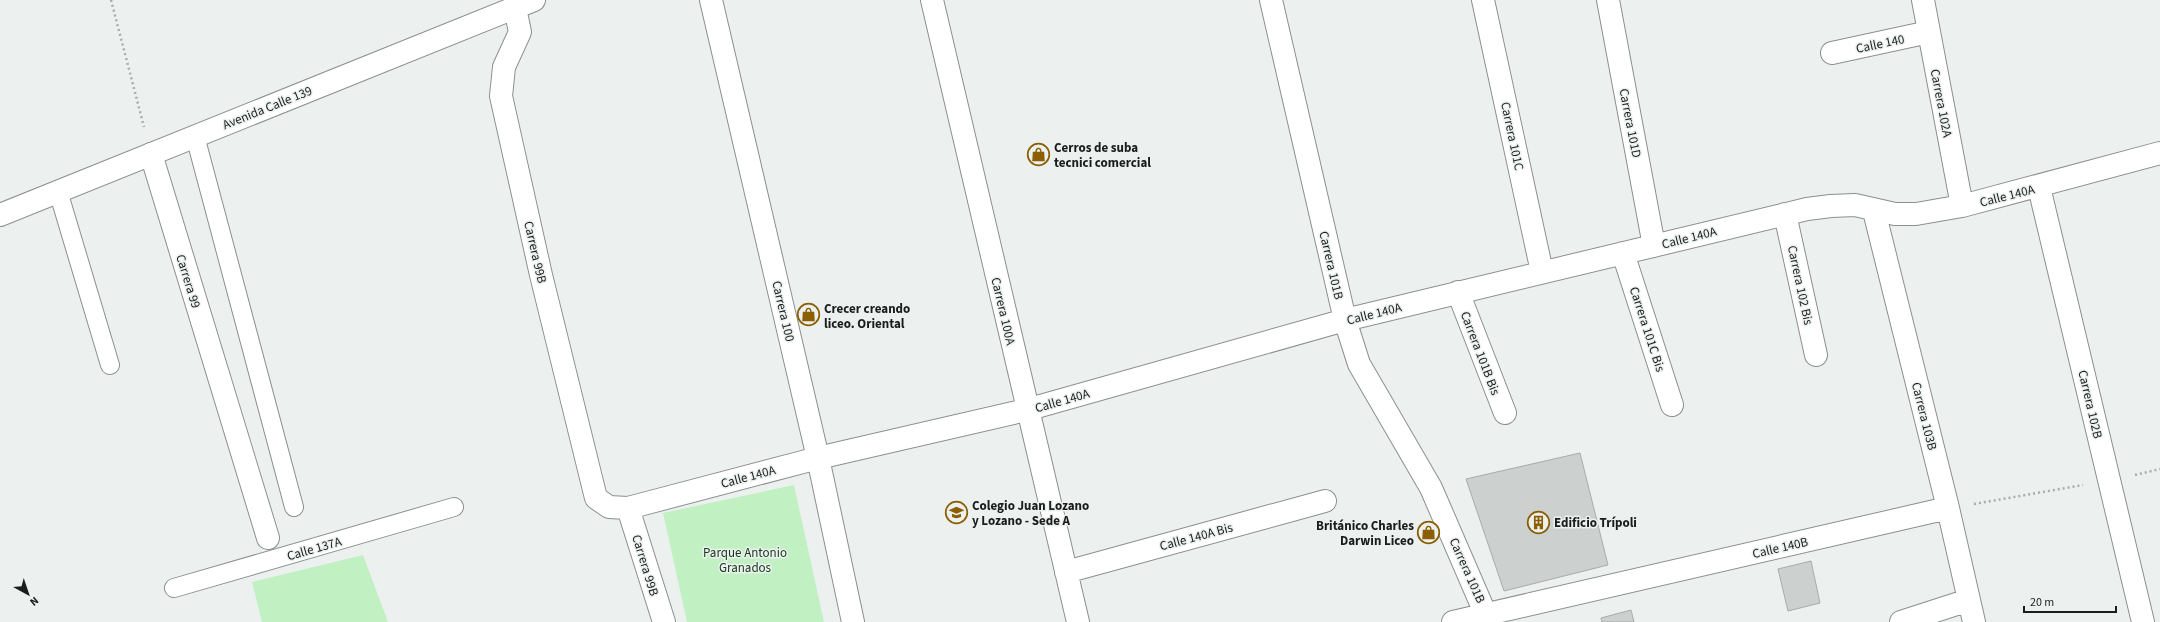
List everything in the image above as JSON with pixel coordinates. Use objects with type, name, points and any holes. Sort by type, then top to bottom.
[{"type":"street","name":"Carrera 100","points":[[711,0],[818,458],[853,622]]},
{"type":"street","name":"Carrera 100A","points":[[932,0],[1026,410],[1078,622]]},
{"type":"street","name":"Carrera 101B","points":[[1271,0],[1345,320],[1359,364],[1431,488],[1488,618]]},
{"type":"street","name":"Carrera 101C","points":[[1483,0],[1542,272]]},
{"type":"street","name":"Carrera 101D","points":[[1608,0],[1654,246]]},
{"type":"street","name":"Carrera 102A","points":[[1922,0],[1962,206]]},
{"type":"street","name":"Avenida Calle 139","points":[[0,215],[524,4]]},
{"type":"street","name":"Carrera 99B","points":[[524,4],[520,32],[504,67],[501,96],[541,275],[596,498]]},
{"type":"street","name":"Calle 140","points":[[1832,53],[1929,32]]},
{"type":"street","name":"Calle 140A","points":[[596,498],[609,507],[628,508],[818,458],[1026,410],[1345,320],[1786,214],[1831,206],[1855,205],[1874,211],[1895,214],[1916,214],[1962,206],[2039,187],[2160,153]]},
{"type":"street","name":"Carrera 99","points":[[151,154],[268,538]]},
{"type":"street","name":"Carrera 102B","points":[[2039,187],[2143,622]]},
{"type":"street","name":"Carrera 103B","points":[[1874,211],[1948,508],[1974,622]]},
{"type":"street","name":"Carrera 102 Bis","points":[[1786,214],[1816,355]]},
{"type":"street","name":"Carrera 101C Bis","points":[[1623,253],[1672,405]]},
{"type":"street","name":"Carrera 101B Bis","points":[[1458,292],[1505,413]]},
{"type":"street","name":"Calle 140A Bis","points":[[1066,572],[1325,501]]},
{"type":"street","name":"Carrera 99B","points":[[628,508],[664,622]]},
{"type":"street","name":"Calle 140B","points":[[1453,622],[1488,618],[1948,508]]},
{"type":"street","points":[[1901,622],[1969,600]]},
{"type":"lane","points":[[195,136],[294,507]]},
{"type":"lane","points":[[58,191],[110,365]]},
{"type":"lane","name":"Calle 137A","points":[[174,588],[454,507]]},
{"type":"lane","name":"Carrera 99","points":[[268,538],[274,559]]},
{"type":"path","points":[[111,0],[151,154]]},
{"type":"path","points":[[1948,508],[2109,480]]},
{"type":"green space","name":"Parque Antonio Granados","points":[[794,485],[824,622],[687,622],[663,513]]},
{"type":"green space","points":[[363,555],[388,622],[262,622],[252,582]]},
{"type":"building","name":"Edificio Trípoli","points":[[1580,453],[1608,565],[1504,591],[1466,479]]},
{"type":"building","points":[[1811,561],[1820,603],[1788,611],[1778,569]]},
{"type":"building","points":[[1631,610],[1634,622],[1602,622],[1601,618]]},
{"type":"place","name":"Cerros de suba tecnici comercial","points":[[1038,154]]},
{"type":"place","name":"Crecer creando liceo. Oriental","points":[[809,315]]},
{"type":"place","name":"Colegio Juan Lozano y Lozano - Sede A","points":[[956,512]]},
{"type":"place","name":"Edificio Trípoli","points":[[1539,522]]},
{"type":"place","name":"Británico Charles Darwin Liceo","points":[[1429,532]]}]
